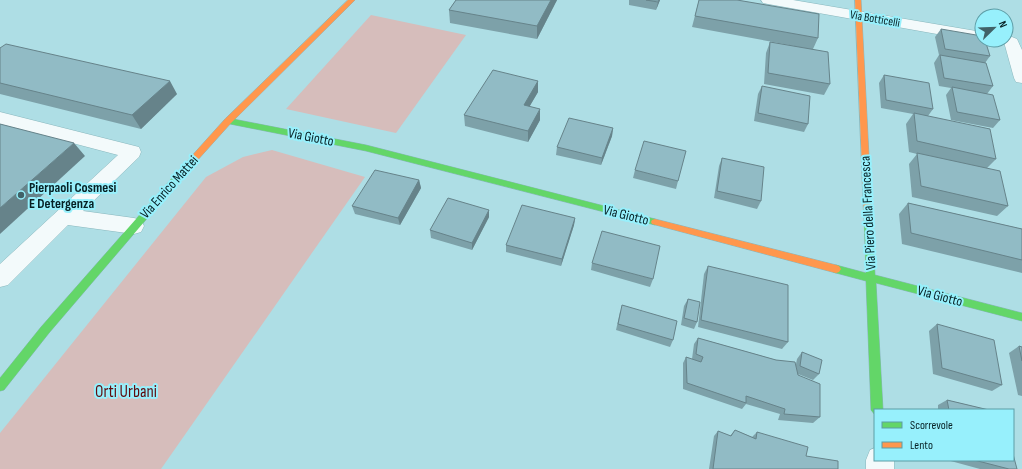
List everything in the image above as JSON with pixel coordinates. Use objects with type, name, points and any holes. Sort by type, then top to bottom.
[{"type":"street","name":"Via Enrico Mattei","points":[[0,386],[45,330],[134,226],[228,121],[352,0]]},
{"type":"street","name":"Via Botticelli","points":[[768,0],[974,36]]},
{"type":"street","name":"Via Piero della Francesca","points":[[858,0],[877,409]]},
{"type":"street","points":[[1013,48],[1022,78]]},
{"type":"street","points":[[0,118],[132,152],[0,278]]},
{"type":"street","name":"Via Giotto","points":[[228,121],[366,148],[1022,317]]},
{"type":"street","points":[[65,217],[134,226]]},
{"type":"green space","points":[[371,15],[466,35],[396,133],[286,109]]},
{"type":"green space","name":"Orti Urbani","points":[[272,150],[365,177],[161,469],[0,469],[0,433],[206,177],[243,157]]},
{"type":"building","points":[[456,0],[551,0],[537,26],[449,10]]},
{"type":"building","points":[[646,0],[659,0],[658,2]]},
{"type":"building","points":[[699,0],[737,0],[819,14],[818,38],[695,16]]},
{"type":"building","points":[[941,29],[974,35],[974,48],[988,48],[990,56],[945,49]]},
{"type":"building","points":[[770,42],[828,52],[830,84],[768,73]]},
{"type":"building","points":[[6,44],[170,81],[132,115],[0,83],[0,48]]},
{"type":"building","points":[[940,55],[986,63],[993,86],[944,78]]},
{"type":"building","points":[[493,70],[538,81],[524,105],[540,109],[528,131],[464,115]]},
{"type":"building","points":[[884,75],[929,83],[933,109],[886,100]]},
{"type":"building","points":[[762,86],[810,96],[808,124],[758,113]]},
{"type":"building","points":[[952,87],[993,95],[1000,120],[957,112]]},
{"type":"building","points":[[914,113],[990,129],[996,159],[917,141]]},
{"type":"building","points":[[569,118],[613,128],[602,158],[557,147]]},
{"type":"building","points":[[0,124],[74,143],[0,208]]},
{"type":"building","points":[[644,141],[686,151],[678,181],[635,170]]},
{"type":"building","points":[[917,153],[1000,171],[1008,206],[921,186]]},
{"type":"building","points":[[722,158],[764,167],[761,201],[717,191]]},
{"type":"building","points":[[375,170],[419,180],[398,218],[352,206]]},
{"type":"building","points":[[448,198],[489,210],[472,243],[430,230]]},
{"type":"building","points":[[908,203],[1022,229],[1022,260],[911,233]]},
{"type":"building","points":[[522,205],[575,218],[562,259],[506,245]]},
{"type":"building","points":[[602,231],[660,246],[653,279],[592,263]]},
{"type":"building","points":[[708,266],[788,285],[788,342],[701,320]]},
{"type":"building","points":[[688,299],[700,302],[697,322],[684,318]]},
{"type":"building","points":[[622,305],[677,321],[673,340],[618,324]]},
{"type":"building","points":[[937,324],[994,340],[1002,385],[942,368]]},
{"type":"building","points":[[698,338],[776,360],[795,362],[798,375],[820,384],[820,417],[784,414],[785,409],[746,396],[746,403],[687,383],[686,357],[701,362],[703,357],[696,354]]},
{"type":"building","points":[[1019,346],[1022,347],[1022,361]]},
{"type":"building","points":[[802,352],[822,360],[819,374],[800,366]]},
{"type":"building","points":[[947,400],[985,409],[949,409]]},
{"type":"building","points":[[735,430],[756,439],[757,432],[808,447],[806,456],[838,461],[838,469],[713,469],[718,431],[731,436]]},
{"type":"building","points":[[1014,458],[1017,469],[1009,469],[978,461],[1014,461]]},
{"type":"traffic: fast","points":[[228,121],[366,148],[655,222]]},
{"type":"traffic: fast","points":[[0,386],[45,330],[183,171]]},
{"type":"traffic: fast","points":[[868,216],[877,409]]},
{"type":"traffic: fast","points":[[836,269],[1022,317]]},
{"type":"traffic: slow","points":[[183,171],[228,121],[352,0]]},
{"type":"traffic: slow","points":[[858,0],[868,216]]},
{"type":"traffic: slow","points":[[655,222],[836,269]]},
{"type":"place","name":"Pierpaoli Cosmesi E Detergenza","points":[[21,195]]}]
